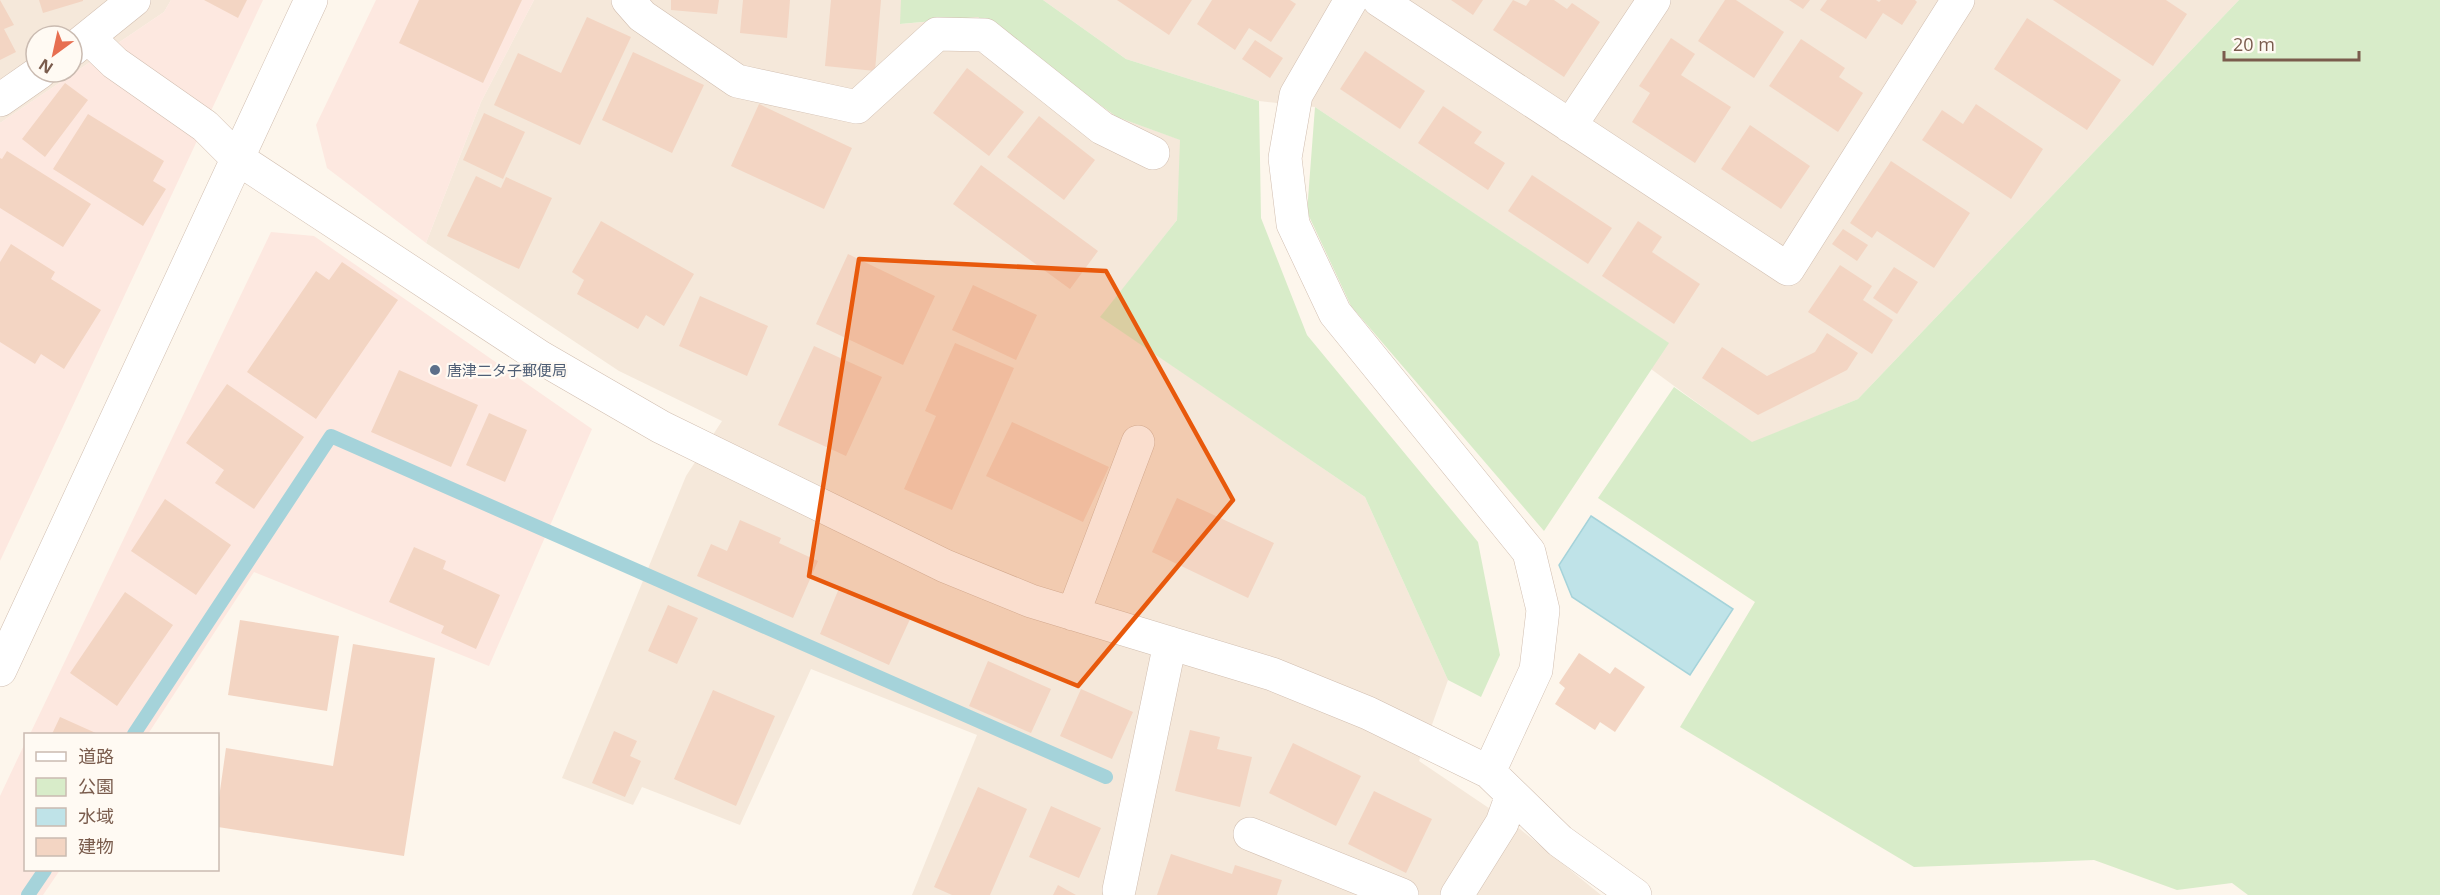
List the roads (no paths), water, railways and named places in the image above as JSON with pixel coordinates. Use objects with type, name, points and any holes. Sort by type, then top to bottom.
[{"type":"street","points":[[84,41],[134,0]]},
{"type":"street","points":[[0,670],[312,0]]},
{"type":"street","points":[[628,0],[642,16],[737,81],[857,107],[937,34],[984,35],[1102,128],[1153,153]]},
{"type":"street","points":[[1351,0],[1296,95],[1285,158],[1293,224],[1335,313],[1528,552],[1543,610],[1536,669],[1489,772]]},
{"type":"street","points":[[1379,0],[1788,269],[1958,0]]},
{"type":"street","points":[[1570,126],[1654,0]]},
{"type":"street","points":[[84,46],[115,63],[205,126],[237,158],[540,357],[661,428],[945,566],[1031,601],[1272,674],[1358,708],[1489,772],[1560,841],[1635,895]]},
{"type":"street","points":[[0,100],[24,83]]},
{"type":"street","points":[[1073,614],[1138,442]]},
{"type":"street","points":[[1119,890],[1170,643]]},
{"type":"street","points":[[1457,895],[1502,823],[1512,795]]},
{"type":"street","points":[[1250,834],[1401,895]]},
{"type":"water","points":[[1591,516],[1733,609],[1690,675],[1572,597],[1559,565]]},
{"type":"waterway","points":[[135,733],[331,436],[1106,777]]},
{"type":"waterway","points":[[28,895],[44,871]]},
{"type":"place","name":"唐津二タ子郵便局","points":[[435,370]]}]
